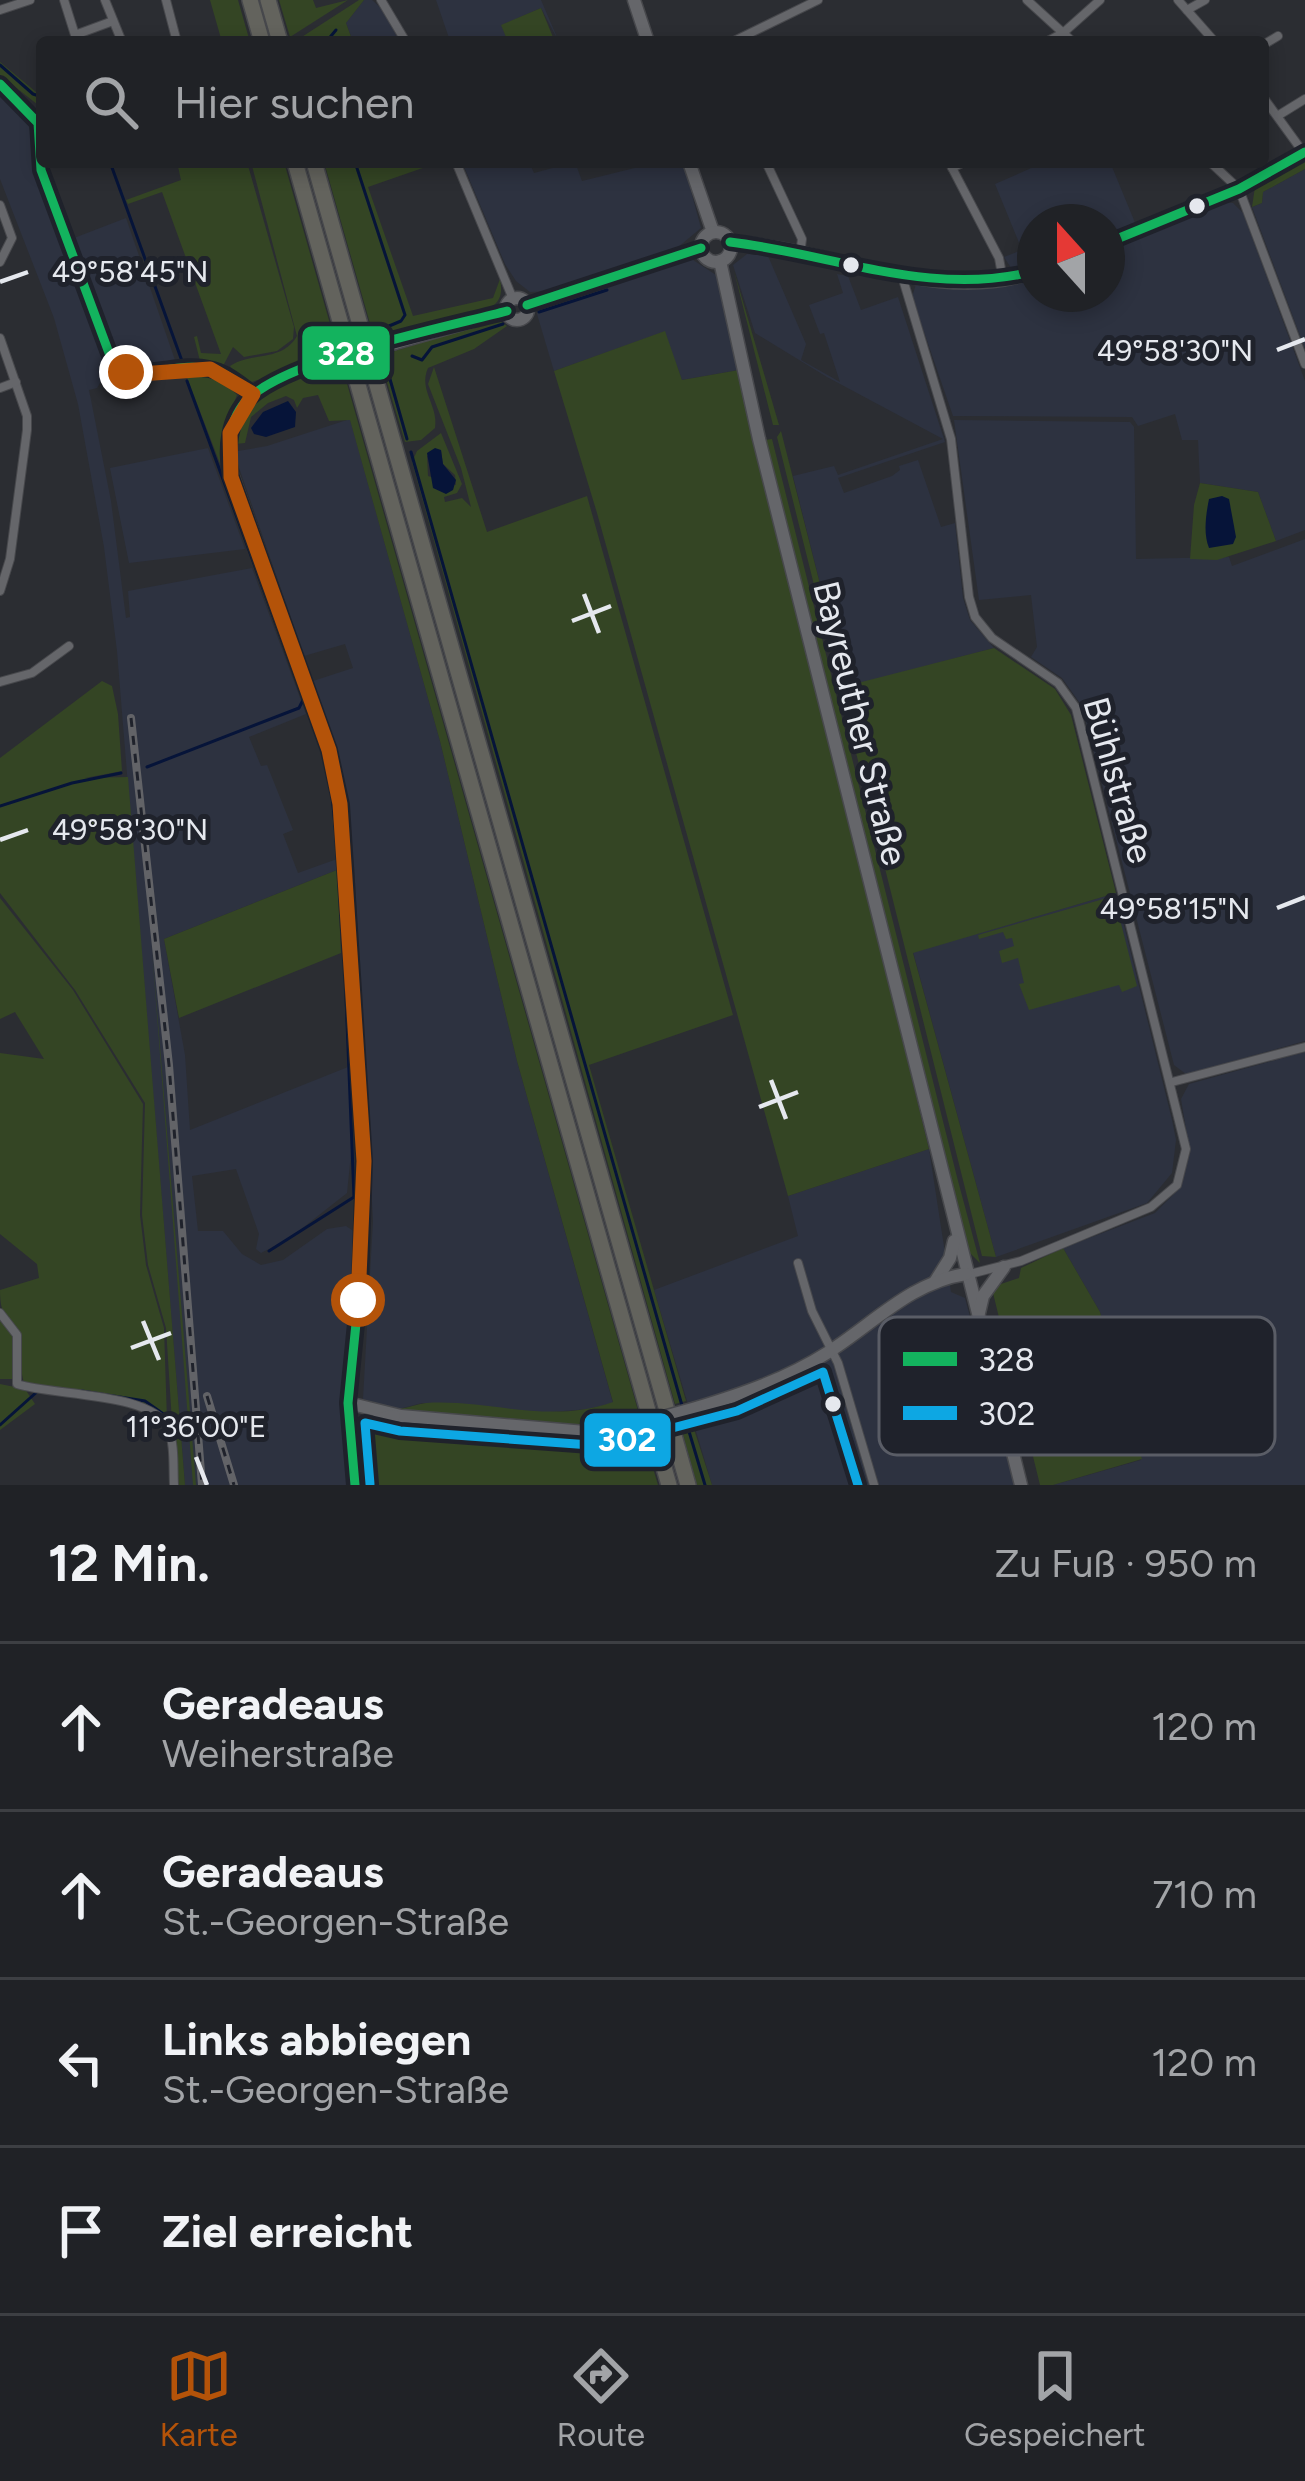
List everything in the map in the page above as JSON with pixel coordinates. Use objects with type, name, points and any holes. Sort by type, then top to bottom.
[{"type":"highway","points":[[250,0],[260,36]]},
{"type":"highway","points":[[268,0],[278,36]]},
{"type":"highway","points":[[298,168],[669,1485]]},
{"type":"highway","points":[[316,168],[688,1485]]},
{"type":"street","points":[[0,10],[30,0]]},
{"type":"street","points":[[64,0],[75,35],[113,22]]},
{"type":"street","points":[[105,0],[119,36]]},
{"type":"street","points":[[166,0],[175,36]]},
{"type":"street","points":[[381,0],[402,36]]},
{"type":"street","points":[[634,0],[646,36]]},
{"type":"street","points":[[744,36],[818,0]]},
{"type":"street","points":[[1027,0],[1068,36]]},
{"type":"street","points":[[1057,36],[1100,0]]},
{"type":"street","points":[[1178,0],[1210,36]]},
{"type":"street","points":[[1187,10],[1205,0]]},
{"type":"street","points":[[1269,41],[1278,36]]},
{"type":"street","points":[[0,84],[36,118]]},
{"type":"street","points":[[1279,115],[1305,100]]},
{"type":"street","points":[[1125,235],[1239,189],[1304,153],[1269,104]]},
{"type":"street","points":[[40,168],[112,361],[126,372],[140,374],[210,369],[253,394]]},
{"type":"street","points":[[459,168],[516,305]]},
{"type":"street","points":[[691,168],[713,232]]},
{"type":"street","points":[[769,168],[802,239],[800,254]]},
{"type":"street","points":[[952,168],[999,257],[1003,280]]},
{"type":"street","points":[[1216,168],[1239,189],[1305,364]]},
{"type":"street","points":[[0,206],[12,238],[0,262]]},
{"type":"street","points":[[713,232],[730,242],[728,256],[720,261],[706,258],[700,248],[705,236],[713,232]]},
{"type":"street","points":[[730,242],[902,274],[1003,280],[1017,276]]},
{"type":"street","points":[[356,1485],[347,1402],[360,1284],[364,1161],[340,804],[329,750],[228,463],[230,433],[253,394],[281,378],[700,248]]},
{"type":"street","name":"Bayreuther Straße","points":[[720,261],[759,439],[977,1317]]},
{"type":"street","name":"Bühlstraße","points":[[902,274],[904,295],[951,440],[971,607],[992,638],[1058,683],[1076,708],[1186,1149],[1181,1173],[1166,1198],[1004,1267],[966,1274]]},
{"type":"street","points":[[0,338],[27,416],[0,591]]},
{"type":"street","points":[[0,388],[16,382]]},
{"type":"street","points":[[0,682],[32,673],[69,646]]},
{"type":"street","points":[[1172,1082],[1305,1047]]},
{"type":"street","points":[[934,1282],[950,1258],[956,1234]]},
{"type":"street","points":[[798,1263],[812,1311],[832,1350],[874,1485]]},
{"type":"street","points":[[979,1317],[983,1296],[1004,1267]]},
{"type":"street","points":[[347,1402],[401,1416],[565,1430],[624,1427],[763,1386],[832,1350],[917,1289],[966,1274]]},
{"type":"street","points":[[0,1313],[17,1335],[17,1384],[144,1406],[161,1417],[170,1433],[174,1485]]},
{"type":"street","points":[[356,1485],[362,1434],[376,1420],[401,1416]]},
{"type":"street","name":"Bayreuther Straße","points":[[1014,1455],[1022,1485]]},
{"type":"shaded area","points":[[364,0],[372,0],[397,36],[351,36],[346,23]]},
{"type":"shaded area","points":[[436,0],[541,0],[556,36],[541,8],[502,25],[506,36],[448,36]]},
{"type":"shaded area","points":[[0,92],[29,123],[35,172],[103,354],[103,378],[97,388],[89,390],[111,501],[126,618],[130,617],[128,591],[252,568],[306,714],[249,737],[261,766],[267,765],[293,830],[283,834],[298,873],[337,859],[337,870],[164,939],[185,1055],[190,1130],[348,1067],[352,1144],[347,1193],[291,1237],[261,1253],[256,1249],[259,1234],[236,1169],[192,1176],[198,1231],[223,1231],[242,1254],[261,1265],[283,1260],[327,1229],[346,1226],[355,1232],[356,1283],[342,1406],[350,1485],[185,1485],[117,651],[104,547],[78,404],[54,318],[0,179]]},
{"type":"shaded area","points":[[465,168],[532,168],[534,173],[577,168],[582,181],[635,168],[685,168],[701,228],[677,248],[550,291],[530,292],[505,264]]},
{"type":"shaded area","points":[[1031,168],[1112,168],[1136,225],[1125,230],[1125,204],[1017,204],[1017,238],[995,184]]},
{"type":"shaded area","points":[[1305,169],[1305,349],[1252,207],[1262,203],[1263,192]]},
{"type":"shaded area","points":[[1222,202],[1233,203],[1243,213],[1305,381],[1305,530],[1276,541],[1258,492],[1200,483],[1198,440],[1182,440],[1175,414],[1138,426],[1132,417],[953,416],[912,297],[916,284],[1017,282],[1017,312],[1125,312],[1125,242]]},
{"type":"shaded area","points":[[126,218],[176,363],[140,367],[118,357],[74,238]]},
{"type":"shaded area","points":[[1017,252],[1017,270],[1013,271],[1004,257]]},
{"type":"shaded area","points":[[747,254],[768,256],[806,344],[801,360],[840,382],[809,305],[843,293],[837,274],[848,276],[861,310],[898,297],[945,442],[838,478],[844,493],[892,476],[899,466],[918,460],[941,527],[955,523],[970,620],[994,648],[846,687],[793,476],[834,466],[838,475],[943,439],[827,377],[755,333],[733,265]]},
{"type":"shaded area","points":[[690,258],[716,275],[739,370],[682,380],[664,332],[554,371],[537,314],[541,307]]},
{"type":"shaded area","points":[[350,419],[440,741],[517,1061],[613,1403],[539,1413],[422,1403],[399,1409],[363,1399],[373,1221],[354,864],[340,769],[313,681],[353,668],[345,644],[304,656],[235,456],[238,451]]},
{"type":"shaded area","points":[[954,420],[1130,422],[1134,427],[1136,559],[1229,557],[1232,566],[1305,539],[1305,1041],[1186,1074],[1174,1065],[1082,706],[1062,678],[1031,657],[1037,647],[1031,595],[979,600]]},
{"type":"shaded area","points":[[208,448],[245,549],[129,563],[110,468]]},
{"type":"shaded area","points":[[1116,893],[1176,1140],[1172,1173],[1147,1203],[996,1257],[913,952]]},
{"type":"shaded area","points":[[1305,1052],[1305,1485],[1053,1485],[1141,1460],[1140,1455],[1275,1455],[1275,1317],[1101,1317],[1063,1248],[1155,1213],[1180,1188],[1190,1153],[1181,1099],[1189,1084]]},
{"type":"shaded area","points":[[929,1149],[951,1292],[965,1298],[970,1317],[879,1317],[879,1455],[1007,1455],[1015,1485],[712,1485],[654,1290],[798,1236],[788,1196]]},
{"type":"green space","points":[[210,0],[238,0],[248,36],[220,36]]},
{"type":"green space","points":[[279,0],[313,0],[316,8],[348,0],[292,36]]},
{"type":"green space","points":[[364,0],[346,23],[351,36],[303,36]]},
{"type":"green space","points":[[541,8],[553,36],[506,36],[501,25]]},
{"type":"green space","points":[[0,62],[36,92],[36,103],[0,75]]},
{"type":"green space","points":[[1305,157],[1305,169],[1263,192],[1262,203],[1252,207],[1255,187]]},
{"type":"green space","points":[[178,168],[249,168],[294,327],[293,339],[277,351],[244,357],[233,347],[223,366],[200,361],[197,336],[201,353],[221,354],[162,192],[128,204],[126,200],[181,180]]},
{"type":"green space","points":[[253,168],[286,168],[338,352],[252,382],[230,366],[283,350],[297,336]]},
{"type":"green space","points":[[326,168],[423,168],[368,187],[413,316],[493,298],[500,279],[497,302],[486,310],[375,341]]},
{"type":"green space","points":[[734,271],[779,425],[773,425]]},
{"type":"green space","points":[[497,319],[507,326],[474,349],[428,368],[425,384],[435,428],[421,440],[405,442],[379,356]]},
{"type":"green space","points":[[665,331],[682,380],[739,370],[929,1149],[788,1196],[554,371]]},
{"type":"green space","points":[[342,366],[639,1414],[618,1424],[585,1427],[399,1409],[450,1403],[565,1411],[613,1402],[517,1061],[440,741],[350,420],[329,421],[318,395],[303,398],[297,408],[286,396],[251,417],[245,443],[235,444],[242,424],[263,397],[290,381]]},
{"type":"green space","points":[[434,367],[487,532],[587,496],[733,1015],[589,1065],[686,1401],[675,1404],[412,462],[417,451],[441,433],[462,484],[457,493],[444,497],[445,502],[462,498],[471,507],[428,384]],"holes":[[[441,450],[443,464],[455,475],[456,485],[428,476],[427,456]]]},
{"type":"green space","points":[[203,373],[221,379],[237,395],[223,430],[221,466],[186,375]]},
{"type":"green space","points":[[781,431],[846,686],[994,648],[1055,689],[1071,715],[1116,893],[913,953],[996,1257],[982,1256],[777,437]]},
{"type":"green space","points":[[772,439],[980,1263],[967,1250],[765,440]]},
{"type":"green space","points":[[1200,483],[1258,492],[1276,541],[1217,560],[1190,559]]},
{"type":"green space","points":[[102,681],[112,686],[122,771],[85,778],[128,777],[185,1485],[176,1485],[166,1328],[148,1265],[142,1215],[145,1103],[75,990],[0,893],[0,758]]},
{"type":"green space","points":[[337,870],[341,953],[179,1018],[164,939]]},
{"type":"green space","points":[[1114,896],[1137,986],[1122,992],[1119,985],[1029,1010],[1019,984],[1024,983],[1018,958],[1002,963],[999,951],[1014,946],[1012,938],[1006,939],[1003,932],[979,939],[978,935]]},
{"type":"green space","points":[[0,898],[73,990],[143,1104],[140,1215],[146,1265],[164,1328],[167,1420],[145,1404],[25,1385],[23,1379],[20,1340],[2,1307],[0,1290],[39,1278],[37,1264],[0,1234],[0,1053],[44,1059],[15,1012],[0,1019]]},
{"type":"green space","points":[[151,937],[196,1485],[193,1485]]},
{"type":"green space","points":[[1063,1248],[1101,1317],[999,1317],[993,1293],[1001,1284],[1019,1278],[1021,1268]]},
{"type":"green space","points":[[0,1315],[16,1335],[14,1379],[0,1379]]},
{"type":"green space","points":[[0,1384],[25,1389],[35,1404],[0,1430]]},
{"type":"green space","points":[[690,1417],[712,1485],[697,1485],[679,1420]]},
{"type":"green space","points":[[392,1423],[586,1439],[642,1431],[658,1485],[367,1485],[371,1438]]},
{"type":"green space","points":[[1033,1455],[1141,1455],[1142,1459],[1053,1485],[1040,1485]]},
{"type":"water","points":[[288,401],[296,412],[295,427],[266,437],[254,434],[251,428],[263,412]]},
{"type":"water","points":[[441,450],[443,464],[456,480],[446,494],[433,488],[427,453]]},
{"type":"water","points":[[1209,499],[1229,499],[1236,537],[1233,544],[1209,548]]},
{"type":"waterway","points":[[331,36],[336,30]]},
{"type":"waterway","points":[[0,65],[36,95]]},
{"type":"waterway","points":[[112,168],[182,361]]},
{"type":"waterway","points":[[357,168],[405,315],[382,329],[380,342]]},
{"type":"waterway","points":[[539,312],[607,290]]},
{"type":"waterway","points":[[412,356],[422,360],[432,347],[503,324]]},
{"type":"waterway","points":[[382,351],[407,439]]},
{"type":"waterway","points":[[187,381],[323,752],[339,865]]},
{"type":"waterway","points":[[411,452],[683,1409]]},
{"type":"waterway","points":[[147,767],[299,708],[303,700]]},
{"type":"waterway","points":[[0,806],[121,773]]},
{"type":"waterway","points":[[269,1251],[354,1197],[344,946]]},
{"type":"waterway","points":[[0,1425],[39,1390]]},
{"type":"waterway","points":[[82,1391],[145,1401],[169,1418]]},
{"type":"waterway","points":[[685,1418],[705,1485]]},
{"type":"railway","points":[[131,718],[169,1065],[202,1485]]},
{"type":"railway","points":[[207,1396],[234,1485]]},
{"type":"transit line","name":"328","points":[[0,84],[36,121]]},
{"type":"transit line","name":"328","points":[[1125,236],[1239,189],[1305,152]]},
{"type":"transit line","name":"328","points":[[41,168],[112,361],[148,372],[209,369],[253,394]]},
{"type":"transit line","name":"328","points":[[730,242],[920,277],[958,280],[1017,274]]},
{"type":"transit line","name":"328","points":[[527,305],[701,248]]},
{"type":"transit line","name":"328","points":[[355,1485],[348,1403],[360,1284],[364,1161],[341,805],[329,750],[231,477],[230,435],[249,398],[299,370],[507,311]]},
{"type":"transit line","name":"302","points":[[370,1484],[365,1423],[400,1431],[604,1446],[737,1411],[823,1372],[858,1485]]},
{"type":"route","points":[[126,372],[210,369],[253,394],[230,433],[228,463],[329,750],[340,804],[364,1161],[358,1300]]}]
